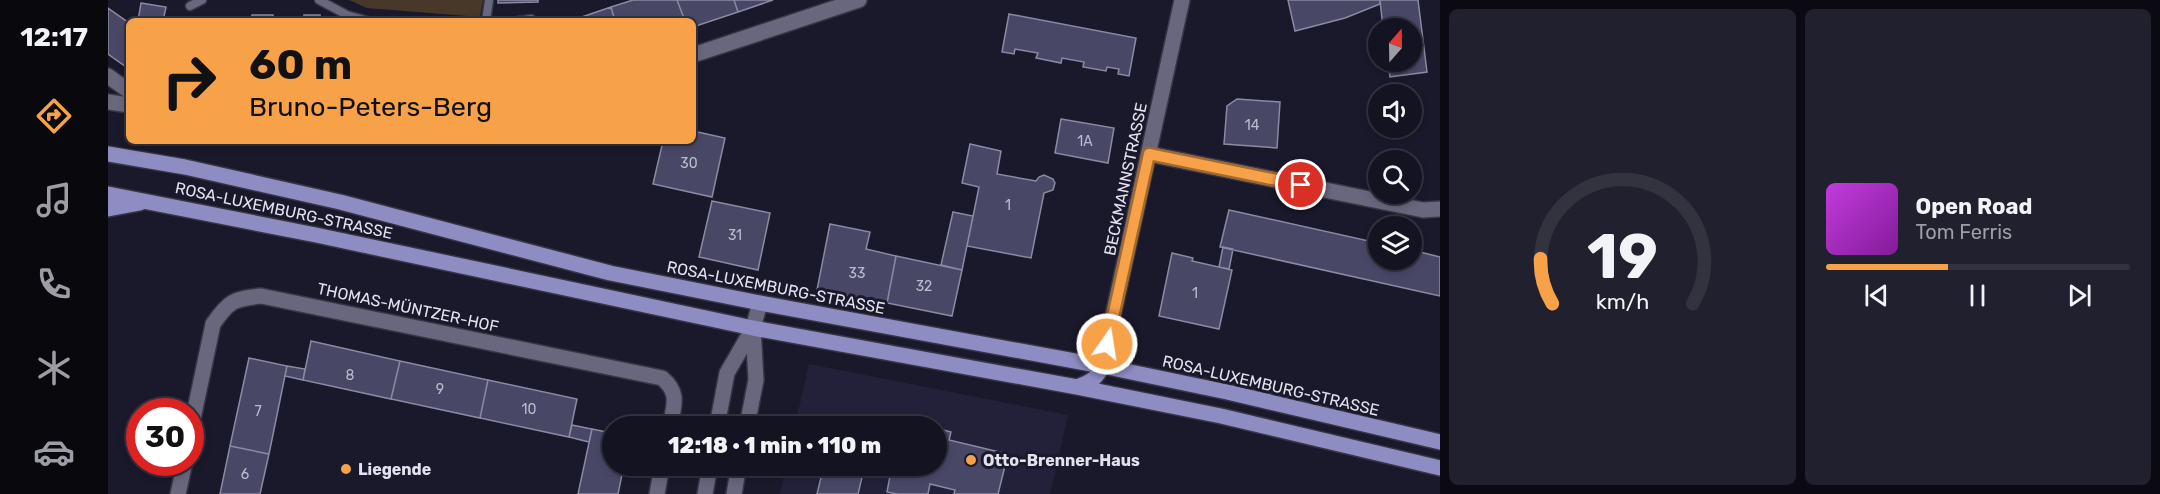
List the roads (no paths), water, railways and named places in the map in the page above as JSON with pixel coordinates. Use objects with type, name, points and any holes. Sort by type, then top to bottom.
[{"type":"main road","name":"ROSA-LUXEMBURG-STRASSE","points":[[108,154],[185,167],[329,200],[610,273],[1102,366],[1440,442]]},
{"type":"main road","name":"ROSA-LUXEMBURG-STRASSE","points":[[108,194],[152,201],[753,328],[1077,387],[1221,416],[1440,468]]},
{"type":"main road","points":[[108,209],[152,201]]},
{"type":"main road","points":[[1077,387],[1092,382],[1098,376],[1102,366]]},
{"type":"street","points":[[696,54],[859,0]]},
{"type":"street","name":"BECKMANNSTRASSE","points":[[1102,366],[1182,0]]},
{"type":"street","points":[[108,76],[126,89]]},
{"type":"street","points":[[108,102],[126,105]]},
{"type":"street","points":[[1149,154],[1423,210],[1440,209]]},
{"type":"street","name":"THOMAS-MÜNTZER-HOF","points":[[197,398],[213,324],[222,312],[237,299],[261,296],[662,378],[673,387],[675,402],[672,416]]},
{"type":"street","points":[[719,416],[728,373],[753,328],[760,303]]},
{"type":"street","points":[[749,416],[756,380],[753,328]]},
{"type":"street","points":[[178,494],[182,476]]},
{"type":"street","points":[[657,494],[660,476]]},
{"type":"street","points":[[705,494],[708,476]]},
{"type":"street","points":[[734,494],[738,476]]},
{"type":"lane","points":[[190,6],[202,0]]},
{"type":"lane","points":[[319,0],[358,18]]},
{"type":"lane","points":[[486,18],[489,0]]},
{"type":"place","name":"Otto-Brenner-Haus","points":[[971,460]]},
{"type":"place","name":"Liegende","points":[[346,469]]}]
